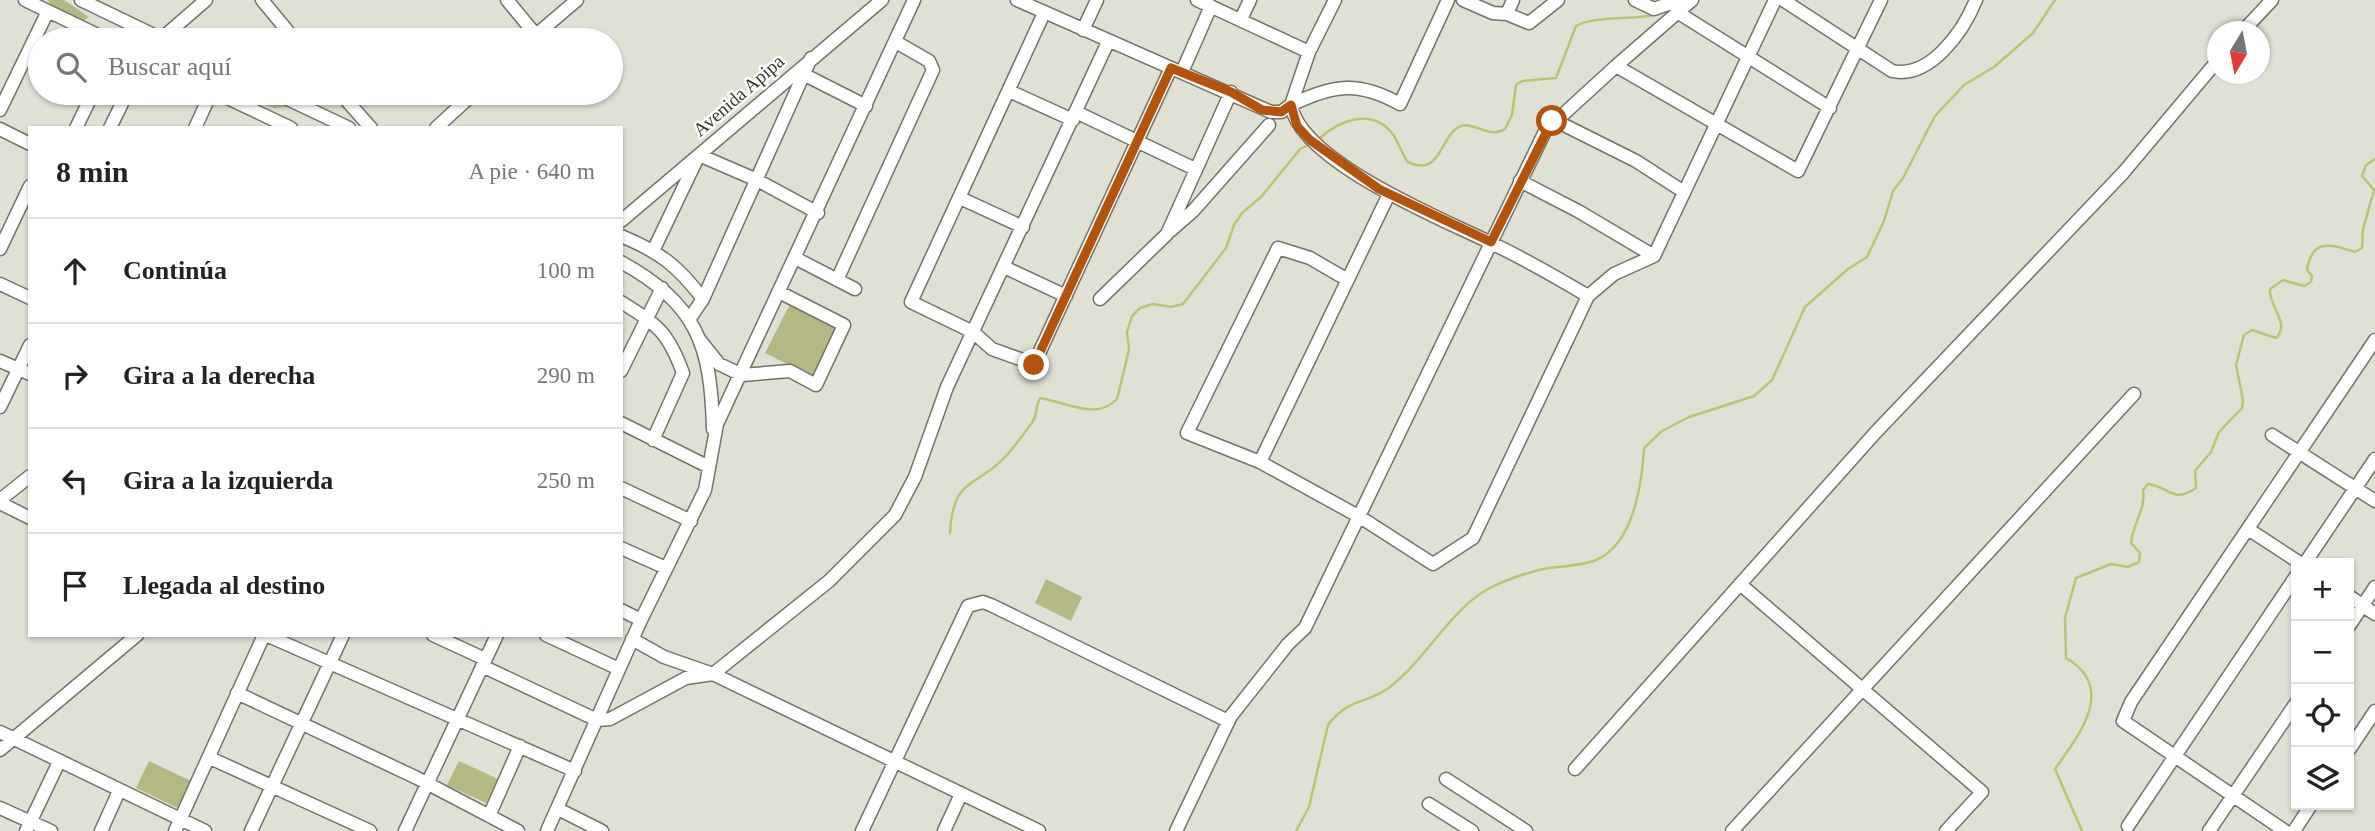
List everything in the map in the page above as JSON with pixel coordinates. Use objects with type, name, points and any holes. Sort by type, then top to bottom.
[{"type":"street","points":[[25,0],[83,28]]},
{"type":"street","points":[[81,0],[140,28]]},
{"type":"street","points":[[175,28],[206,0]]},
{"type":"street","points":[[262,0],[285,28]]},
{"type":"street","points":[[507,0],[527,28]]},
{"type":"street","points":[[543,28],[576,0]]},
{"type":"street","name":"Avenida Apipa","points":[[623,220],[882,0]]},
{"type":"street","points":[[714,436],[914,0]]},
{"type":"street","points":[[1017,0],[1108,42],[1231,92],[1271,112],[1281,112],[1314,94],[1359,88],[1376,90],[1400,104],[1448,0]]},
{"type":"street","points":[[1083,30],[1097,0]]},
{"type":"street","points":[[1241,19],[1250,0]]},
{"type":"street","points":[[1335,0],[1309,52],[1291,105],[1297,126],[1310,140],[1389,194],[1491,242],[1588,296]]},
{"type":"street","points":[[1465,0],[1493,13],[1507,14],[1529,23],[1558,0]]},
{"type":"street","points":[[1507,14],[1513,0]]},
{"type":"street","points":[[1635,0],[1654,9],[1678,6],[1692,0]]},
{"type":"street","points":[[1346,279],[1294,251],[1278,248],[1187,433],[1260,462],[1360,517],[1433,564],[1473,538],[1588,296],[1614,274],[1654,256],[1775,0]]},
{"type":"street","points":[[1783,0],[1892,71],[1919,70],[1931,64],[1970,13],[1976,0]]},
{"type":"street","points":[[1616,66],[1798,171],[1881,0]]},
{"type":"street","points":[[2252,21],[2272,0]]},
{"type":"street","points":[[1044,13],[911,302],[973,332],[992,349],[1034,365],[1139,140],[1177,70],[1203,2],[1309,52]]},
{"type":"street","points":[[1678,6],[1749,58],[1830,108]]},
{"type":"street","points":[[1176,831],[1228,721],[1288,644],[1305,628],[1548,125],[1556,121],[1678,6]]},
{"type":"street","points":[[40,28],[48,11]]},
{"type":"street","points":[[836,280],[933,70],[929,61],[896,42]]},
{"type":"street","points":[[437,637],[597,720],[617,716],[686,678],[713,674],[829,581],[895,515],[908,494],[947,387],[1108,42]]},
{"type":"street","points":[[0,110],[28,52]]},
{"type":"street","points":[[690,318],[703,299],[811,58]]},
{"type":"street","points":[[1575,769],[1876,432],[2123,173],[2207,73]]},
{"type":"street","points":[[805,75],[866,106]]},
{"type":"street","points":[[1009,91],[1139,140],[1195,169]]},
{"type":"street","points":[[1167,234],[1231,92]]},
{"type":"street","points":[[77,126],[87,105]]},
{"type":"street","points":[[111,126],[121,105]]},
{"type":"street","points":[[196,126],[206,105]]},
{"type":"street","points":[[242,105],[285,126]]},
{"type":"street","points":[[300,105],[345,126]]},
{"type":"street","points":[[351,105],[369,126]]},
{"type":"street","points":[[438,126],[461,105]]},
{"type":"street","points":[[1556,121],[1636,161],[1684,192]]},
{"type":"street","points":[[1100,299],[1193,211],[1269,125]]},
{"type":"street","points":[[0,129],[28,143]]},
{"type":"street","points":[[654,250],[699,155],[757,180],[818,213]]},
{"type":"street","points":[[1520,181],[1578,211],[1654,256]]},
{"type":"street","points":[[0,248],[28,191]]},
{"type":"street","points":[[1260,462],[1389,194]]},
{"type":"street","points":[[960,198],[1023,227]]},
{"type":"street","points":[[623,237],[654,250],[682,272],[703,299]]},
{"type":"street","points":[[797,259],[855,289]]},
{"type":"street","points":[[547,831],[632,639],[705,490],[714,436],[712,388],[699,339],[690,318],[677,300],[623,263]]},
{"type":"street","points":[[1004,267],[1066,296]]},
{"type":"street","points":[[0,284],[28,297]]},
{"type":"street","points":[[623,367],[662,288]]},
{"type":"street","points":[[699,339],[719,364],[742,375],[790,371],[816,385],[844,326],[781,293]]},
{"type":"street","points":[[623,303],[647,318],[671,341],[683,373],[682,381],[653,440]]},
{"type":"street","points":[[2285,831],[2123,721],[2131,702],[2375,340]]},
{"type":"street","points":[[0,407],[24,371],[28,354]]},
{"type":"street","points":[[0,361],[24,371]]},
{"type":"street","points":[[1732,831],[2133,394]]},
{"type":"street","points":[[623,424],[709,467]]},
{"type":"street","points":[[2272,435],[2375,501]]},
{"type":"street","points":[[2306,558],[2375,459]]},
{"type":"street","points":[[28,478],[0,502],[28,517]]},
{"type":"street","points":[[623,489],[691,520]]},
{"type":"street","points":[[2248,529],[2294,558]]},
{"type":"street","points":[[623,549],[666,568]]},
{"type":"street","points":[[1740,583],[1982,792],[1946,831]]},
{"type":"street","points":[[2128,826],[2291,583]]},
{"type":"street","points":[[2352,621],[2375,587]]},
{"type":"street","points":[[2354,599],[2375,614]]},
{"type":"street","points":[[862,831],[968,606],[975,603],[991,605],[1228,721]]},
{"type":"street","points":[[623,611],[641,620]]},
{"type":"street","points":[[0,750],[135,637]]},
{"type":"street","points":[[178,826],[264,637]]},
{"type":"street","points":[[270,637],[458,717],[575,771]]},
{"type":"street","points":[[251,831],[342,637]]},
{"type":"street","points":[[405,831],[496,637]]},
{"type":"street","points":[[550,637],[619,669]]},
{"type":"street","points":[[632,639],[664,657],[713,674],[1039,831]]},
{"type":"street","points":[[237,693],[518,831]]},
{"type":"street","points":[[2209,831],[2291,710]]},
{"type":"street","points":[[2351,747],[2375,711]]},
{"type":"street","points":[[0,732],[119,791],[178,826],[205,831]]},
{"type":"street","points":[[489,816],[520,746]]},
{"type":"street","points":[[210,758],[370,831]]},
{"type":"street","points":[[28,826],[59,762]]},
{"type":"street","points":[[1446,779],[1526,831]]},
{"type":"street","points":[[101,831],[119,791]]},
{"type":"street","points":[[944,831],[961,794]]},
{"type":"street","points":[[1429,804],[1472,831]]},
{"type":"street","points":[[0,808],[28,826],[51,831]]},
{"type":"street","points":[[558,810],[602,831]]},
{"type":"street","points":[[2294,831],[2308,810]]},
{"type":"green space","points":[[48,0],[64,0],[89,17],[83,21],[50,4]]},
{"type":"green space","points":[[266,105],[287,107],[274,108]]},
{"type":"green space","points":[[790,304],[838,328],[813,377],[765,353]]},
{"type":"green space","points":[[1046,579],[1082,597],[1071,621],[1035,603]]},
{"type":"green space","points":[[149,761],[191,781],[178,808],[136,788]]},
{"type":"green space","points":[[459,761],[498,779],[486,803],[447,785]]},
{"type":"waterway","points":[[1296,831],[1309,807],[1328,725],[1336,716],[1351,705],[1390,687],[1416,662],[1462,609],[1488,589],[1509,579],[1548,568],[1591,562],[1609,552],[1619,541],[1634,511],[1644,448],[1662,431],[1689,417],[1754,396],[1772,380],[1805,307],[1848,269],[1867,257],[1884,221],[1893,191],[1903,178],[1935,116],[1964,85],[1994,67],[2033,33],[2055,0]]},
{"type":"waterway","points":[[1319,139],[1345,122],[1355,119],[1374,120],[1392,133],[1408,162],[1427,165],[1438,155],[1457,128],[1468,125],[1492,132],[1505,129],[1512,115],[1516,85],[1522,81],[1556,78],[1576,26],[1592,21],[1654,15]]},
{"type":"waterway","points":[[950,533],[952,514],[961,492],[1008,454],[1034,419],[1040,398],[1091,409],[1100,409],[1117,399],[1129,350],[1127,332],[1132,316],[1140,308],[1153,304],[1171,307],[1183,304],[1226,248],[1234,225],[1242,213],[1261,197],[1300,149],[1310,144]]},
{"type":"waterway","points":[[2082,831],[2055,769],[2082,727],[2089,712],[2091,698],[2089,683],[2081,670],[2066,658],[2065,618],[2076,578],[2111,564],[2128,567],[2139,562],[2140,553],[2131,543],[2143,504],[2143,490],[2148,484],[2177,495],[2196,488],[2195,471],[2211,452],[2219,432],[2242,408],[2236,365],[2244,335],[2252,330],[2276,338],[2280,332],[2280,320],[2270,289],[2283,280],[2304,286],[2311,282],[2312,276],[2307,270],[2309,260],[2318,248],[2330,246],[2355,252],[2362,248],[2363,229],[2374,190],[2362,176],[2366,165],[2375,159]]},
{"type":"route","points":[[1034,365],[1171,68],[1231,92],[1262,110],[1281,112],[1291,105],[1297,126],[1310,140],[1379,189],[1491,242],[1552,121]]}]
